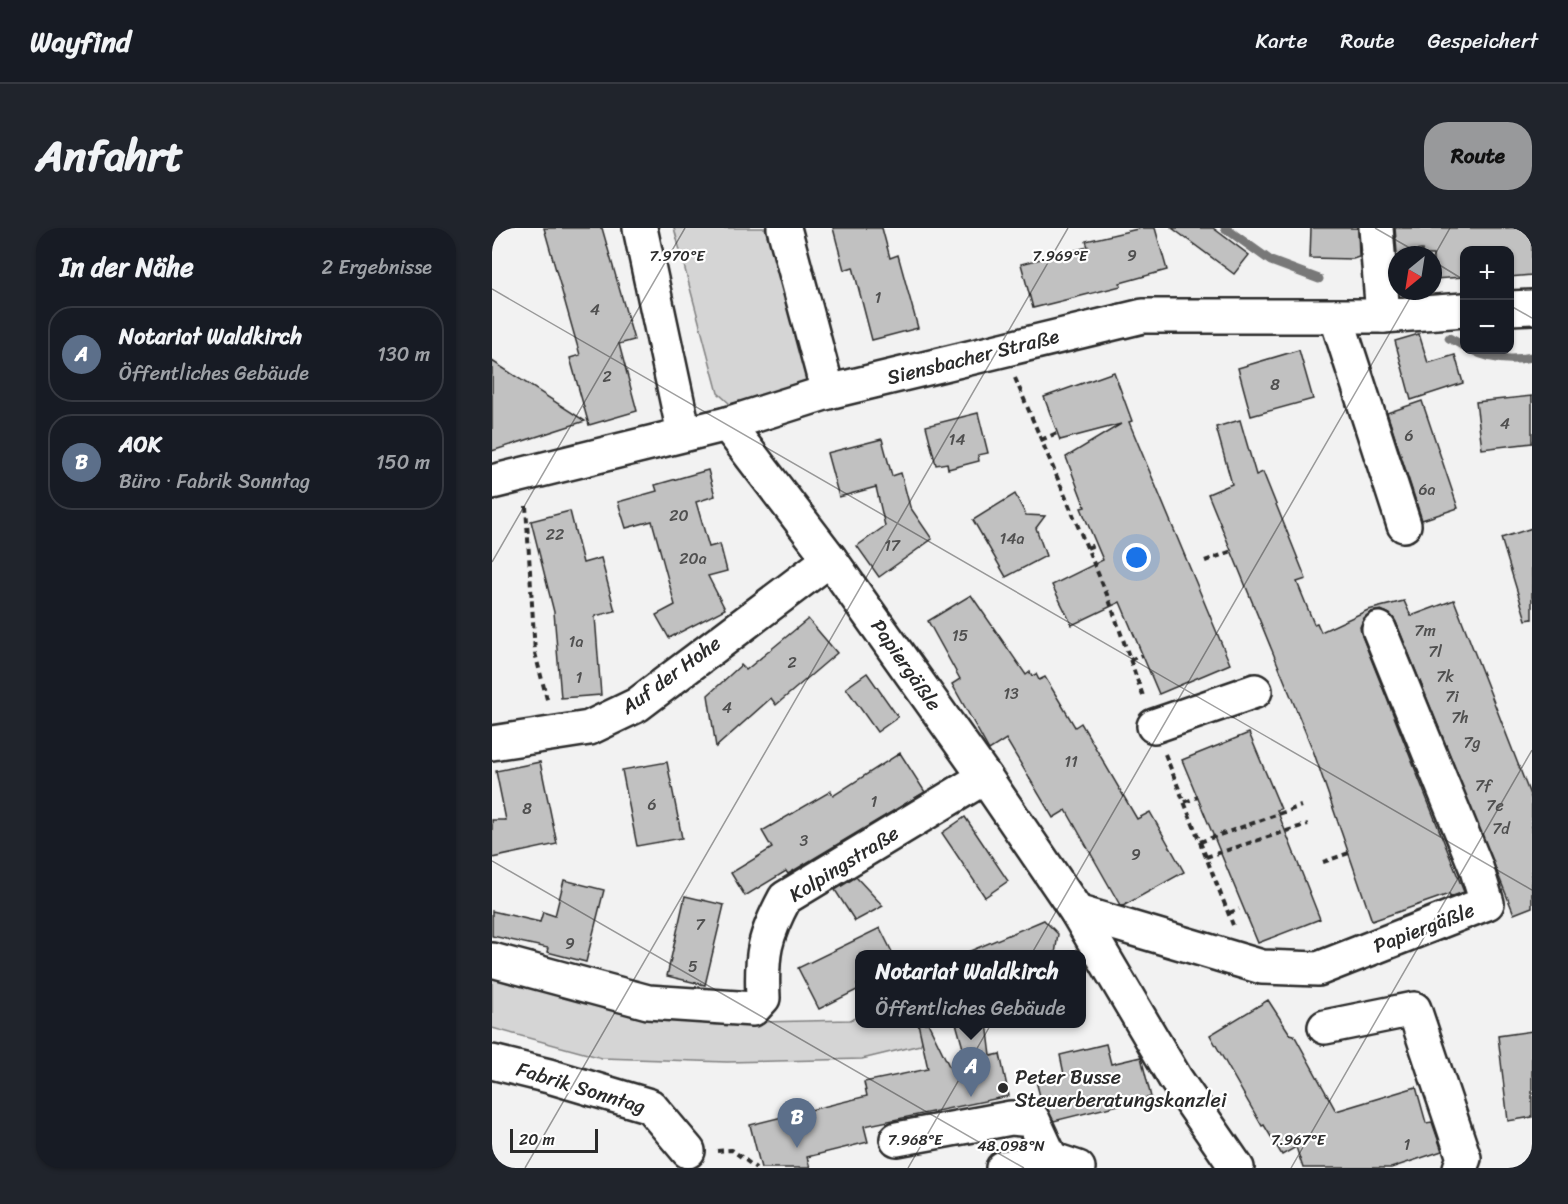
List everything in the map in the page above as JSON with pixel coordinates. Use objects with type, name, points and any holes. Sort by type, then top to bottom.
[{"type":"street","points":[[640,228],[684,433]]},
{"type":"street","points":[[784,228],[828,392]]},
{"type":"street","points":[[1376,228],[1383,316]]},
{"type":"street","points":[[1514,308],[1532,307]]},
{"type":"street","name":"Siensbacher Straße","points":[[492,482],[727,424],[828,392],[1143,316],[1383,316],[1460,310]]},
{"type":"street","points":[[1336,316],[1404,525]]},
{"type":"street","name":"Papiergäßle","points":[[727,424],[830,559],[985,777],[1077,912],[1175,1078],[1237,1168]]},
{"type":"street","name":"Auf der Hohe","points":[[492,743],[589,728],[637,705],[830,559]]},
{"type":"street","name":"Papiergäßle","points":[[1077,912],[1262,967],[1318,969],[1487,903],[1476,867],[1379,629]]},
{"type":"street","points":[[1154,726],[1255,691]]},
{"type":"street","name":"Kolpingstraße","points":[[492,960],[648,1002],[753,1008],[764,998],[762,970],[767,930],[785,898],[985,777]]},
{"type":"street","points":[[1325,1026],[1414,1009],[1464,1158],[1460,1168]]},
{"type":"street","name":"Fabrik Sonntag","points":[[492,1062],[549,1076],[650,1106],[688,1151]]},
{"type":"street","points":[[897,1139],[1011,1118],[1033,1120],[1064,1164]]},
{"type":"street","points":[[1003,1168],[1064,1164]]},
{"type":"path","points":[[1003,349],[1087,548],[1154,726],[1237,933]]},
{"type":"path","points":[[1041,440],[1057,433]]},
{"type":"path","points":[[523,474],[535,654],[556,733]]},
{"type":"path","points":[[1087,548],[1096,544]]},
{"type":"path","points":[[1205,561],[1232,551]]},
{"type":"path","points":[[1130,660],[1142,655]]},
{"type":"path","points":[[1185,802],[1198,797]]},
{"type":"path","points":[[1200,842],[1301,806]]},
{"type":"path","points":[[1206,857],[1308,824]]},
{"type":"path","points":[[1323,862],[1349,853]]},
{"type":"path","points":[[1229,913],[1239,909]]},
{"type":"shaded area","points":[[674,228],[765,228],[808,370],[809,380],[802,388],[730,404],[718,393]]},
{"type":"shaded area","points":[[492,971],[761,1022],[855,1018],[855,1028],[925,1028],[927,1033],[920,1045],[862,1059],[727,1062],[602,1058],[492,1028]]},
{"type":"building","points":[[544,228],[602,228],[634,340],[619,344],[637,411],[589,425],[570,358],[580,355]]},
{"type":"building","points":[[833,228],[882,228],[890,258],[898,255],[918,328],[872,340],[853,267],[844,270]]},
{"type":"building","points":[[1142,228],[1155,228],[1167,270],[1120,283],[1121,286],[1033,308],[1021,264],[1088,247],[1086,241]]},
{"type":"building","points":[[1172,228],[1213,228],[1249,255],[1234,274]]},
{"type":"building","points":[[1311,228],[1358,228],[1359,257],[1353,259],[1310,258]]},
{"type":"building","points":[[1395,228],[1532,228],[1532,275],[1514,277],[1514,246],[1460,246],[1460,277],[1442,278],[1442,246],[1396,246]]},
{"type":"building","points":[[1419,334],[1428,363],[1455,355],[1463,383],[1411,400],[1395,341]]},
{"type":"building","points":[[1299,350],[1313,399],[1251,416],[1238,368]]},
{"type":"building","points":[[492,361],[585,421],[492,451]]},
{"type":"building","points":[[1114,372],[1132,421],[1129,422],[1230,664],[1159,694],[1120,602],[1072,625],[1052,585],[1103,560],[1081,508],[1085,507],[1066,457],[1121,424],[1060,440],[1044,397]]},
{"type":"building","points":[[1532,396],[1532,443],[1482,449],[1476,402]]},
{"type":"building","points":[[1422,401],[1458,508],[1422,520],[1387,413]]},
{"type":"building","points":[[978,413],[988,453],[978,455],[979,461],[948,469],[947,463],[936,465],[926,426]]},
{"type":"building","points":[[1240,420],[1256,475],[1263,472],[1306,579],[1297,582],[1314,624],[1317,623],[1321,632],[1368,610],[1404,601],[1411,616],[1454,600],[1532,800],[1532,907],[1514,914],[1396,622],[1390,614],[1381,610],[1371,612],[1364,618],[1360,627],[1362,636],[1464,892],[1450,897],[1449,894],[1372,921],[1314,753],[1208,494],[1232,484],[1216,427]]},
{"type":"building","points":[[882,439],[892,476],[901,473],[910,507],[932,539],[879,577],[857,546],[885,526],[876,487],[839,497],[827,453]]},
{"type":"building","points":[[708,470],[715,496],[696,502],[709,547],[720,544],[727,571],[708,576],[725,609],[669,638],[656,615],[675,605],[652,521],[626,528],[618,502],[657,491],[655,485]]},
{"type":"building","points":[[1015,494],[1026,515],[1045,516],[1036,528],[1046,556],[1006,577],[973,520]]},
{"type":"building","points":[[570,511],[583,563],[601,558],[615,611],[595,616],[601,695],[561,698],[554,612],[531,521]]},
{"type":"building","points":[[1532,528],[1532,619],[1526,620],[1501,538]]},
{"type":"building","points":[[971,595],[1026,675],[1030,672],[1032,676],[1036,674],[1039,680],[1045,677],[1075,727],[1081,723],[1137,819],[1150,812],[1184,872],[1123,906],[1120,905],[1066,810],[1053,818],[1006,739],[989,750],[952,684],[960,679],[928,621]]},
{"type":"building","points":[[808,619],[837,653],[776,705],[771,698],[716,747],[708,695],[741,665],[746,670]]},
{"type":"building","points":[[867,673],[898,717],[877,732],[846,688]]},
{"type":"building","points":[[1249,733],[1281,809],[1277,810],[1320,919],[1258,943],[1182,760]]},
{"type":"building","points":[[900,753],[925,792],[788,874],[786,871],[745,896],[731,873],[772,848],[762,831],[831,791],[833,796]]},
{"type":"building","points":[[540,762],[557,844],[492,858],[492,820],[506,820],[496,771]]},
{"type":"building","points":[[667,762],[682,838],[637,846],[622,770]]},
{"type":"building","points":[[965,817],[1008,881],[985,897],[942,833]]},
{"type":"building","points":[[856,877],[883,906],[855,921],[835,890]]},
{"type":"building","points":[[564,880],[604,890],[586,962],[547,952],[548,948],[492,936],[492,911],[540,922],[543,912],[555,916]]},
{"type":"building","points":[[685,896],[724,905],[705,985],[667,976]]},
{"type":"building","points":[[1044,920],[1058,934],[1056,950],[973,950]]},
{"type":"building","points":[[880,928],[891,950],[855,950],[855,991],[819,1009],[798,968]]},
{"type":"building","points":[[1268,1000],[1290,1034],[1294,1035],[1336,1111],[1416,1087],[1426,1123],[1432,1122],[1442,1151],[1391,1168],[1303,1168],[1296,1147],[1282,1155],[1264,1125],[1262,1126],[1210,1035]]},
{"type":"building","points":[[919,1028],[930,1028],[952,1072],[968,1066],[957,1028],[988,1028],[991,1056],[1000,1054],[1009,1096],[864,1126],[868,1142],[807,1157],[810,1168],[761,1168],[750,1125],[867,1096],[864,1082],[928,1069]]},
{"type":"building","points":[[1532,1031],[1532,1117],[1508,1121],[1498,1036]]},
{"type":"building","points":[[1106,1044],[1111,1064],[1141,1057],[1151,1097],[1054,1121],[1042,1104],[1036,1081],[1064,1074],[1060,1055]]},
{"type":"waterway","points":[[1225,228],[1271,261],[1319,279]]},
{"type":"waterway","points":[[1449,338],[1460,344]]},
{"type":"waterway","points":[[1481,354],[1501,359],[1532,357]]},
{"type":"place","name":"Peter Busse Steuerberatungskanzlei","points":[[1003,1088]]},
{"type":"place","name":"Notariat Waldkirch","points":[[971,1097]]},
{"type":"place","name":"AOK","points":[[797,1148]]}]
